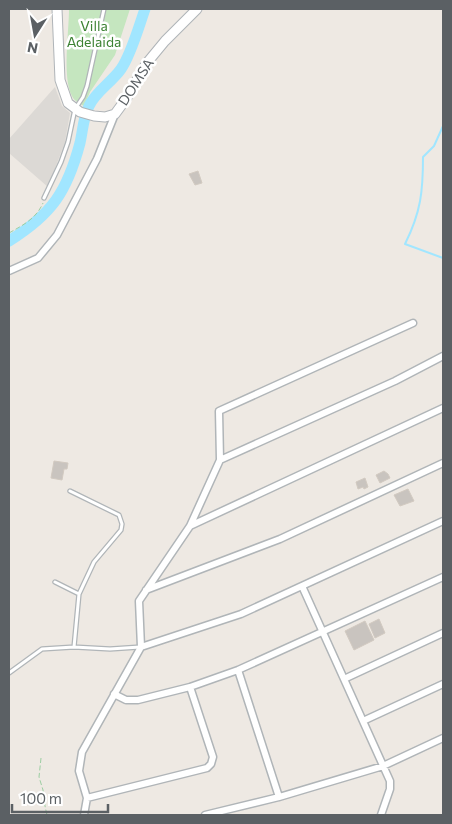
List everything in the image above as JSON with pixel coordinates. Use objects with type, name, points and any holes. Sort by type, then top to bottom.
[{"type":"main road","points":[[56,9],[60,80],[68,103],[78,110]]},
{"type":"main road","name":"DOMSA","points":[[78,110],[94,116],[105,117],[115,114],[146,64],[165,41],[197,9]]},
{"type":"street","points":[[9,271],[38,258],[57,235],[97,159],[115,114]]},
{"type":"street","points":[[84,815],[87,798],[80,771],[82,752],[141,647],[139,601],[190,526],[220,460],[218,411],[413,323]]},
{"type":"street","points":[[220,460],[395,381],[443,356]]},
{"type":"street","points":[[190,526],[443,408]]},
{"type":"street","points":[[145,590],[280,539],[443,463]]},
{"type":"street","points":[[141,647],[241,614],[443,520]]},
{"type":"street","points":[[114,694],[126,700],[138,700],[190,687],[238,670],[443,577]]},
{"type":"street","points":[[302,586],[390,781],[390,789],[381,815]]},
{"type":"street","points":[[344,679],[443,633]]},
{"type":"street","points":[[238,670],[279,796]]},
{"type":"street","points":[[363,721],[443,684]]},
{"type":"street","points":[[87,798],[206,768],[211,764],[213,756],[190,687]]},
{"type":"street","points":[[205,815],[383,766],[443,738]]},
{"type":"lane","points":[[44,198],[61,162],[87,86],[104,9]]},
{"type":"lane","points":[[70,491],[118,515],[122,524],[121,530],[94,562],[79,594],[74,647]]},
{"type":"lane","points":[[55,582],[79,594]]},
{"type":"lane","points":[[9,673],[42,649],[141,647]]},
{"type":"path","points":[[9,234],[36,216],[44,198]]},
{"type":"path","points":[[41,758],[39,777],[47,815]]},
{"type":"shaded area","points":[[55,87],[62,106],[70,113],[65,142],[48,187],[9,153],[9,139]]},
{"type":"green space","name":"Villa Adelaida","points":[[69,9],[130,9],[115,55],[90,92],[84,106],[73,98],[67,78]]},
{"type":"building","points":[[198,171],[202,183],[195,185],[189,174]]},
{"type":"building","points":[[54,461],[68,463],[67,469],[64,469],[62,480],[51,478]]},
{"type":"building","points":[[384,471],[390,478],[380,483],[376,475]]},
{"type":"building","points":[[365,478],[368,487],[358,489],[356,482]]},
{"type":"building","points":[[408,489],[414,501],[400,506],[394,495]]},
{"type":"building","points":[[379,619],[385,633],[375,638],[369,624]]},
{"type":"building","points":[[365,621],[374,640],[354,650],[345,631]]},
{"type":"waterway","points":[[9,241],[36,221],[56,200],[75,160],[89,106],[95,96],[125,63],[145,9]]},
{"type":"waterway","points":[[443,126],[434,146],[423,157],[418,211],[405,244],[443,258]]}]
